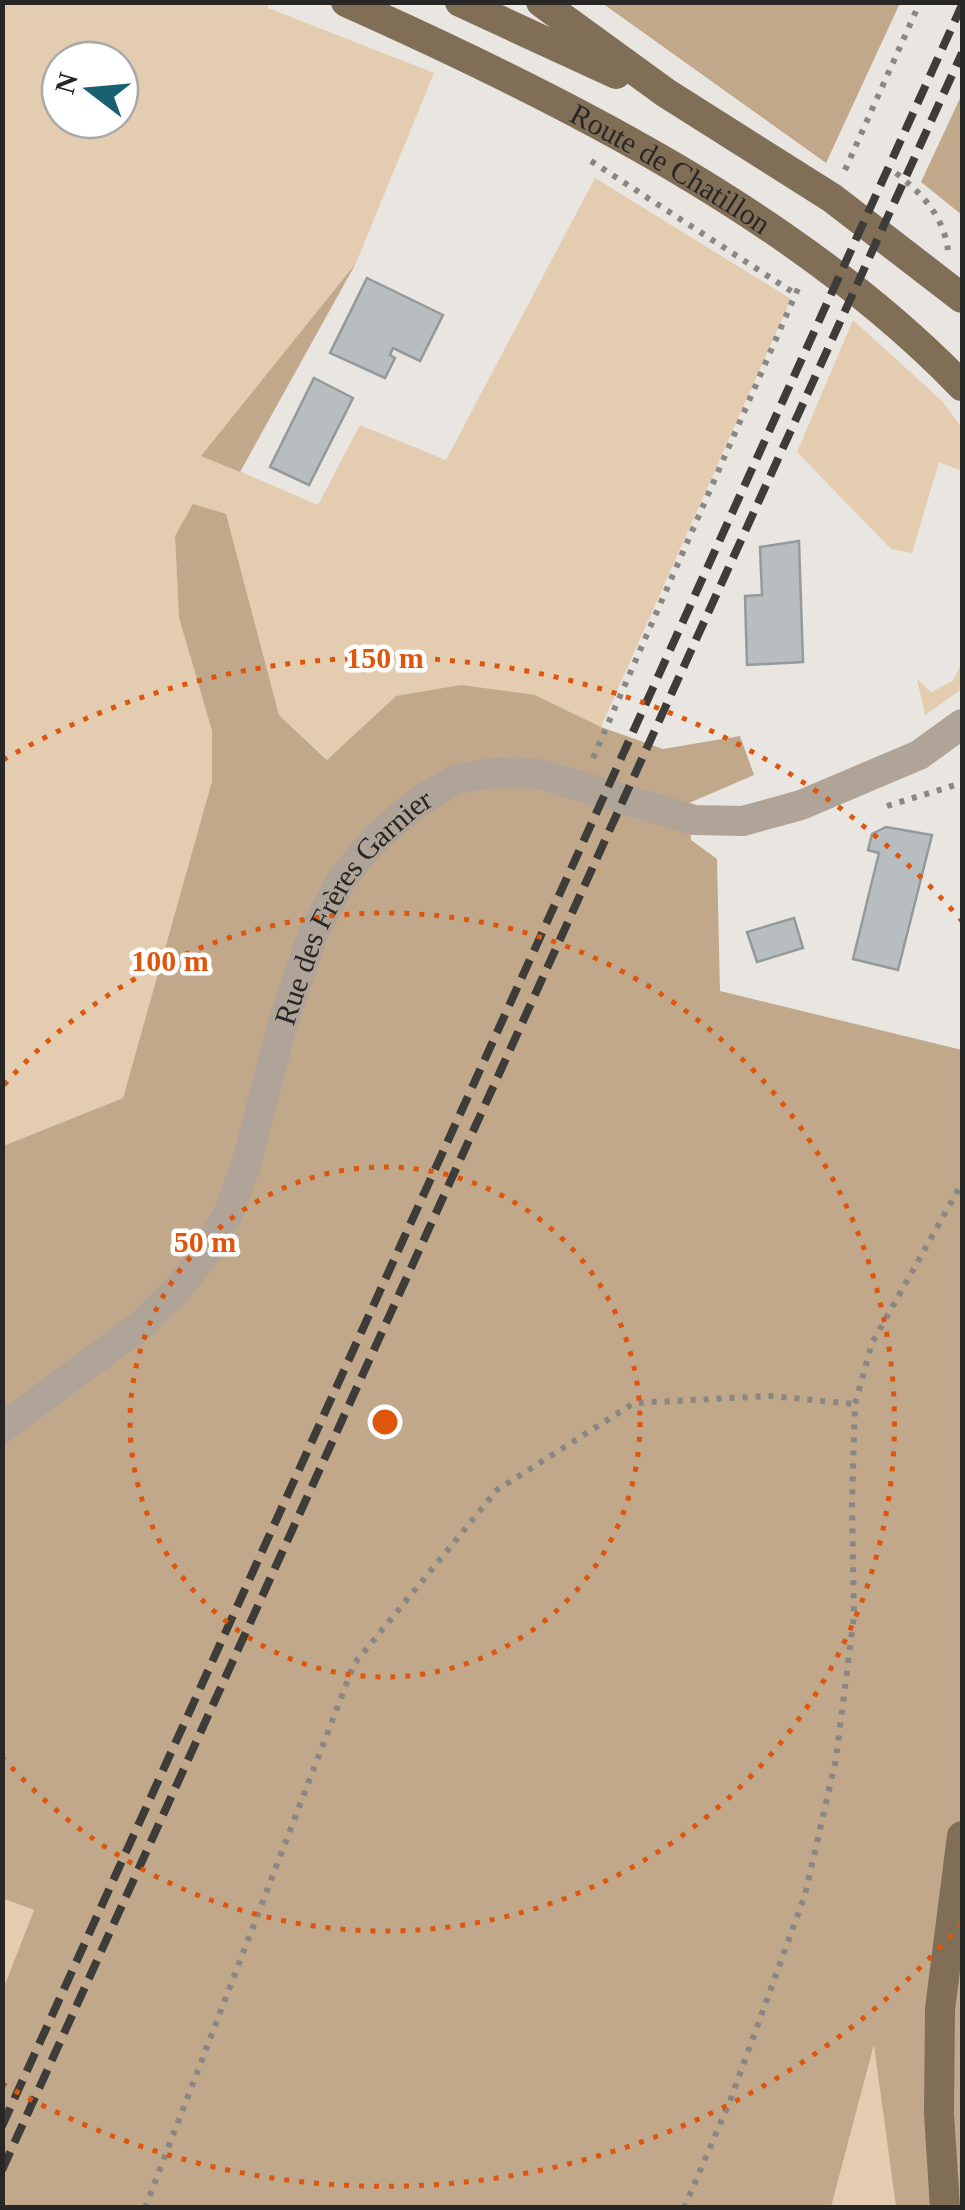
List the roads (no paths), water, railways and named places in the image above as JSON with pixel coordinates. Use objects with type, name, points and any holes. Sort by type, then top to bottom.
[{"type":"main road","name":"Route de Chatillon","points":[[346,2],[463,55],[613,132],[748,214],[885,312],[962,386]]},
{"type":"main road","points":[[460,2],[666,93]]},
{"type":"main road","name":"Route de Chatillon","points":[[541,2],[666,93],[832,198],[962,298]]},
{"type":"main road","points":[[945,2208],[939,2112],[940,2009],[962,1836]]},
{"type":"street","name":"Rue des Frères Garnier","points":[[2,1428],[141,1325],[180,1286],[206,1252],[228,1214],[246,1165],[282,1026],[313,934],[342,879],[371,843],[415,804],[456,779],[499,772],[539,774],[694,820],[743,822],[801,806],[918,756],[962,724]]},
{"type":"street","name":"Rue des Frères Garnier","points":[[918,756],[962,749]]},
{"type":"railway","points":[[2,2126],[962,5]]},
{"type":"railway","points":[[2,2170],[962,53]]}]
